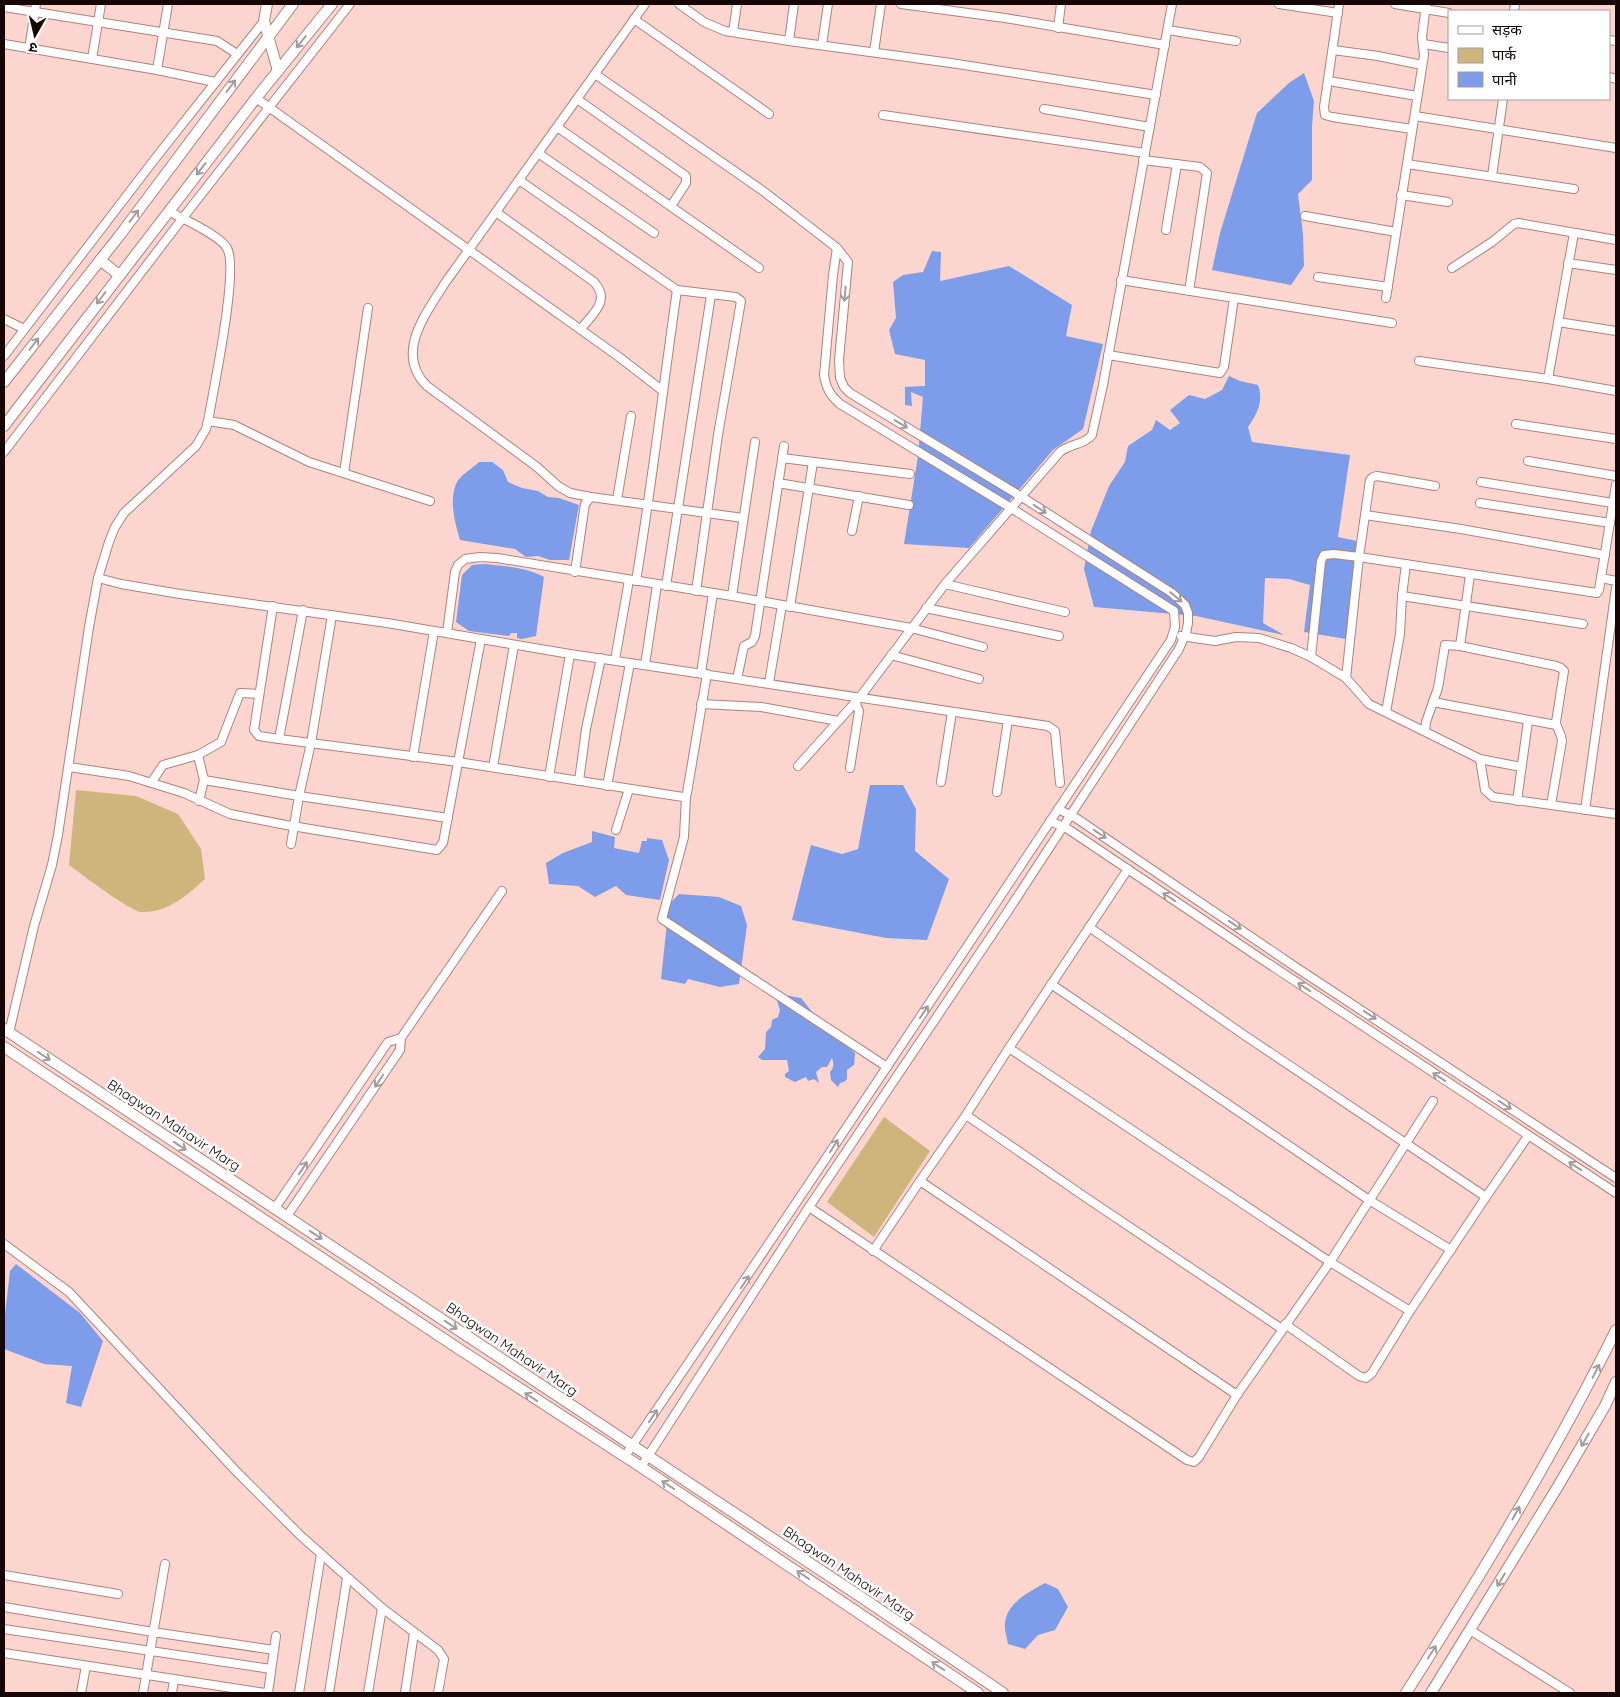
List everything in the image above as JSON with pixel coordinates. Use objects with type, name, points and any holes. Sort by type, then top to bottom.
[{"type":"main road","points":[[267,4],[264,21],[278,71]]},
{"type":"main road","points":[[4,382],[100,260],[293,4]]},
{"type":"main road","points":[[4,426],[256,98],[332,4]]},
{"type":"main road","points":[[100,260],[119,275]]},
{"type":"main road","name":"Bhagwan Mahavir Marg","points":[[6,1031],[1003,1693]]},
{"type":"main road","name":"Bhagwan Mahavir Marg","points":[[4,1047],[459,1349],[625,1456],[978,1693]]},
{"type":"main road","points":[[1406,1693],[1496,1549],[1583,1398],[1616,1330]]},
{"type":"main road","points":[[1431,1693],[1557,1488],[1605,1406],[1616,1382]]},
{"type":"street","points":[[92,59],[101,4]]},
{"type":"street","points":[[157,70],[168,4]]},
{"type":"street","points":[[4,452],[182,219],[350,4]]},
{"type":"street","points":[[645,4],[445,284],[416,330],[413,354],[418,375],[427,386],[537,467],[558,486],[570,493],[743,518]]},
{"type":"street","points":[[679,4],[704,22],[733,32],[1156,95]]},
{"type":"street","points":[[733,32],[738,4]]},
{"type":"street","points":[[788,41],[794,4]]},
{"type":"street","points":[[822,45],[828,4]]},
{"type":"street","points":[[874,52],[881,4]]},
{"type":"street","points":[[901,4],[1005,18],[1165,45]]},
{"type":"street","points":[[1058,28],[1061,4]]},
{"type":"street","points":[[798,766],[858,699],[945,584],[1060,452],[1068,446],[1083,442],[1092,435],[1172,4]]},
{"type":"street","points":[[1279,4],[1338,13]]},
{"type":"street","points":[[1340,4],[1324,107],[1325,115],[1412,129]]},
{"type":"street","points":[[1395,4],[1426,6],[1448,13]]},
{"type":"street","points":[[1386,298],[1422,65],[1424,50],[1422,36],[1426,6]]},
{"type":"street","points":[[4,7],[35,8],[98,22],[217,41],[237,54]]},
{"type":"street","points":[[29,49],[35,8]]},
{"type":"street","points":[[634,19],[769,114]]},
{"type":"street","points":[[4,356],[264,21]]},
{"type":"street","points":[[1168,30],[1236,41]]},
{"type":"street","points":[[4,44],[157,70],[215,82]]},
{"type":"street","points":[[1423,44],[1448,48]]},
{"type":"street","points":[[1334,50],[1422,65]]},
{"type":"street","points":[[595,74],[763,190],[837,248],[848,262],[839,360],[840,378],[844,387],[860,399],[1022,497],[1172,593],[1185,605],[1188,613],[1188,623],[1179,649],[809,1207],[641,1467]]},
{"type":"street","points":[[1329,81],[1417,96]]},
{"type":"street","points":[[256,98],[624,360],[662,391]]},
{"type":"street","points":[[577,99],[686,176],[686,183],[670,206]]},
{"type":"street","points":[[1492,176],[1503,100]]},
{"type":"street","points":[[1044,109],[1150,127]]},
{"type":"street","points":[[883,115],[1144,156],[1200,168],[1206,173],[1189,291]]},
{"type":"street","points":[[1415,116],[1616,148]]},
{"type":"street","points":[[557,127],[758,268]]},
{"type":"street","points":[[538,153],[654,233]]},
{"type":"street","points":[[1166,230],[1177,164]]},
{"type":"street","points":[[1407,164],[1574,189]]},
{"type":"street","points":[[519,180],[677,290],[740,299],[741,304],[706,512],[696,591]]},
{"type":"street","points":[[1402,195],[1448,202]]},
{"type":"street","points":[[6,1031],[52,866],[69,767],[89,627],[98,578],[109,542],[115,527],[124,513],[196,446],[208,421],[228,300],[231,262],[223,243],[169,211]]},
{"type":"street","points":[[496,212],[594,282],[600,290],[602,299],[581,329]]},
{"type":"street","points":[[1305,216],[1396,232]]},
{"type":"street","points":[[1452,268],[1518,223],[1616,240]]},
{"type":"street","points":[[1548,379],[1574,233]]},
{"type":"street","points":[[625,1456],[752,1272],[1171,640],[1175,627],[1174,610],[1012,508],[840,404],[832,397],[826,388],[824,375],[837,248]]},
{"type":"street","points":[[1568,263],[1616,270]]},
{"type":"street","points":[[1318,277],[1388,287]]},
{"type":"street","points":[[1122,280],[1392,324]]},
{"type":"street","points":[[615,660],[649,504],[662,391],[677,290]]},
{"type":"street","points":[[645,665],[678,508],[711,295]]},
{"type":"street","points":[[1108,355],[1220,373],[1224,367],[1234,298]]},
{"type":"street","points":[[344,473],[368,308]]},
{"type":"street","points":[[4,319],[24,329]]},
{"type":"street","points":[[1558,322],[1616,331]]},
{"type":"street","points":[[1419,361],[1548,379],[1616,391]]},
{"type":"street","points":[[617,500],[631,416]]},
{"type":"street","points":[[208,421],[242,428],[309,462],[430,501]]},
{"type":"street","points":[[1516,424],[1616,439]]},
{"type":"street","points":[[732,596],[755,442]]},
{"type":"street","points":[[737,678],[744,646],[752,642],[755,636],[784,446]]},
{"type":"street","points":[[782,458],[910,474]]},
{"type":"street","points":[[1528,461],[1616,476]]},
{"type":"street","points":[[769,683],[786,606],[813,462]]},
{"type":"street","points":[[1346,678],[1359,557],[1370,480],[1373,477],[1381,476],[1435,486]]},
{"type":"street","points":[[1481,482],[1613,503]]},
{"type":"street","points":[[778,483],[909,505]]},
{"type":"street","points":[[1311,657],[1322,558],[1328,554],[1597,593],[1606,555],[1616,485]]},
{"type":"street","points":[[852,531],[859,496]]},
{"type":"street","points":[[574,572],[585,504],[591,497]]},
{"type":"street","points":[[1480,503],[1610,523]]},
{"type":"street","points":[[1365,515],[1461,529],[1606,555]]},
{"type":"street","points":[[447,632],[454,572],[465,559],[480,557],[497,558],[574,572],[732,596],[912,628],[983,647]]},
{"type":"street","points":[[1386,712],[1400,634],[1406,564]]},
{"type":"street","points":[[1460,646],[1470,575]]},
{"type":"street","points":[[98,578],[142,588],[447,632],[570,654],[737,678],[858,699],[1048,726],[1055,731],[1060,783]]},
{"type":"street","points":[[1601,578],[1616,580]]},
{"type":"street","points":[[945,584],[1065,612]]},
{"type":"street","points":[[1585,810],[1616,588]]},
{"type":"street","points":[[713,593],[701,704],[686,796],[684,837],[662,919],[887,1067]]},
{"type":"street","points":[[1402,596],[1583,624]]},
{"type":"street","points":[[273,606],[254,730],[259,736],[458,762],[679,797],[686,796]]},
{"type":"street","points":[[926,608],[1059,636]]},
{"type":"street","points":[[279,739],[302,610]]},
{"type":"street","points":[[291,844],[298,796],[311,743],[332,615]]},
{"type":"street","points":[[413,757],[434,631]]},
{"type":"street","points":[[1173,635],[1214,640],[1236,637],[1259,638],[1291,648],[1311,657],[1346,678],[1369,704],[1480,759],[1521,767]]},
{"type":"street","points":[[69,767],[129,776],[184,793],[230,814],[437,850],[442,846],[448,818],[481,638]]},
{"type":"street","points":[[493,768],[514,645]]},
{"type":"street","points":[[1426,731],[1426,722],[1438,688],[1445,645],[1460,646],[1561,668],[1563,675],[1556,725],[1561,732],[1562,742],[1551,805]]},
{"type":"street","points":[[549,777],[570,654]]},
{"type":"street","points":[[891,655],[979,678]]},
{"type":"street","points":[[579,781],[586,729],[601,658]]},
{"type":"street","points":[[608,786],[630,663]]},
{"type":"street","points":[[150,783],[163,765],[198,755],[221,742],[240,693],[259,694]]},
{"type":"street","points":[[850,768],[859,712],[858,699]]},
{"type":"street","points":[[1433,702],[1556,725]]},
{"type":"street","points":[[701,704],[761,707],[838,721]]},
{"type":"street","points":[[941,782],[952,712]]},
{"type":"street","points":[[997,792],[1008,720]]},
{"type":"street","points":[[1516,801],[1528,721]]},
{"type":"street","points":[[198,755],[204,780],[199,801]]},
{"type":"street","points":[[1480,759],[1485,790],[1493,797],[1616,814]]},
{"type":"street","points":[[204,780],[448,818]]},
{"type":"street","points":[[616,830],[629,789]]},
{"type":"street","points":[[1058,809],[1070,815],[1616,1178]]},
{"type":"street","points":[[1050,821],[1068,830],[1128,869],[1616,1193]]},
{"type":"street","points":[[873,1251],[966,1115],[1128,869]]},
{"type":"street","points":[[287,1216],[400,1050],[401,1038],[502,891]]},
{"type":"street","points":[[1089,927],[1244,1035],[1486,1197]]},
{"type":"street","points":[[1052,984],[1369,1200],[1451,1250]]},
{"type":"street","points":[[275,1208],[388,1042],[401,1038]]},
{"type":"street","points":[[1009,1048],[1330,1262],[1410,1311]]},
{"type":"street","points":[[809,1207],[1190,1462],[1194,1462],[1199,1457],[1237,1395],[1330,1262],[1433,1101]]},
{"type":"street","points":[[966,1115],[1088,1200],[1359,1376],[1366,1378],[1372,1374],[1410,1311],[1528,1136]]},
{"type":"street","points":[[920,1181],[1237,1395]]},
{"type":"street","points":[[4,1244],[68,1292],[247,1483],[301,1536],[382,1608],[438,1650],[444,1659],[438,1693]]},
{"type":"street","points":[[299,1693],[321,1554]]},
{"type":"street","points":[[142,1693],[165,1564]]},
{"type":"street","points":[[4,1575],[118,1594]]},
{"type":"street","points":[[329,1693],[347,1578]]},
{"type":"street","points":[[4,1607],[274,1650]]},
{"type":"street","points":[[368,1693],[382,1608]]},
{"type":"street","points":[[4,1629],[271,1669]]},
{"type":"street","points":[[1470,1630],[1570,1693]]},
{"type":"street","points":[[405,1693],[414,1633]]},
{"type":"street","points":[[4,1654],[266,1693],[276,1636]]},
{"type":"street","points":[[81,1693],[86,1666]]},
{"type":"street","points":[[172,1693],[174,1680]]},
{"type":"green space","points":[[76,790],[136,796],[178,814],[201,849],[205,879],[176,902],[150,912],[135,910],[105,892],[69,865]]},
{"type":"green space","points":[[884,1117],[930,1151],[874,1237],[827,1202]]},
{"type":"water","points":[[1304,73],[1314,101],[1312,180],[1298,194],[1303,234],[1304,266],[1291,285],[1212,270],[1220,233],[1257,113],[1289,83]]},
{"type":"water","points":[[932,251],[941,252],[940,281],[1009,266],[1072,305],[1066,336],[1103,344],[1083,429],[1053,450],[969,548],[904,544],[918,456],[923,397],[911,392],[912,406],[905,405],[905,387],[925,386],[925,360],[895,354],[889,330],[896,318],[893,282],[903,275],[923,272]]},
{"type":"water","points":[[1229,376],[1240,381],[1258,385],[1260,391],[1259,407],[1248,427],[1252,442],[1350,455],[1338,537],[1357,541],[1346,639],[1304,632],[1310,585],[1289,579],[1265,578],[1263,623],[1284,635],[1196,616],[1094,607],[1084,569],[1091,531],[1109,486],[1125,462],[1128,446],[1152,430],[1156,420],[1170,430],[1180,423],[1170,410],[1189,395],[1205,399],[1222,390]]},
{"type":"water","points":[[479,462],[492,462],[503,470],[508,482],[522,488],[538,491],[548,497],[559,498],[579,505],[569,560],[550,560],[538,556],[526,557],[515,549],[460,540],[454,512],[454,491],[460,478]]},
{"type":"water","points":[[483,564],[522,569],[544,577],[536,636],[522,639],[517,638],[517,633],[511,633],[509,636],[469,631],[456,622],[462,575],[472,565]]},
{"type":"water","points":[[870,785],[903,785],[916,809],[915,851],[949,879],[927,940],[886,938],[792,920],[811,845],[842,854],[858,849]]},
{"type":"water","points":[[592,831],[615,837],[614,848],[639,853],[642,841],[647,841],[647,838],[662,840],[669,860],[660,900],[626,895],[616,886],[595,897],[578,886],[549,884],[546,863],[563,853],[592,842]]},
{"type":"water","points":[[679,894],[719,897],[741,906],[747,925],[739,984],[720,987],[688,979],[685,984],[661,979],[669,904]]},
{"type":"water","points":[[784,995],[801,998],[821,1023],[855,1053],[854,1065],[847,1070],[847,1079],[840,1083],[838,1087],[831,1080],[832,1058],[827,1067],[822,1067],[816,1072],[819,1083],[814,1079],[808,1081],[806,1077],[795,1082],[785,1077],[785,1074],[789,1071],[787,1060],[762,1060],[758,1057],[765,1049],[766,1032],[771,1027],[772,1020],[778,1017],[780,1010],[777,1001]]},
{"type":"water","points":[[16,1264],[80,1313],[103,1341],[81,1407],[66,1403],[72,1366],[44,1364],[4,1349],[4,1323],[10,1271]]},
{"type":"water","points":[[1045,1583],[1058,1589],[1068,1607],[1055,1630],[1038,1635],[1025,1649],[1008,1644],[1005,1626],[1009,1610],[1019,1599]]}]
